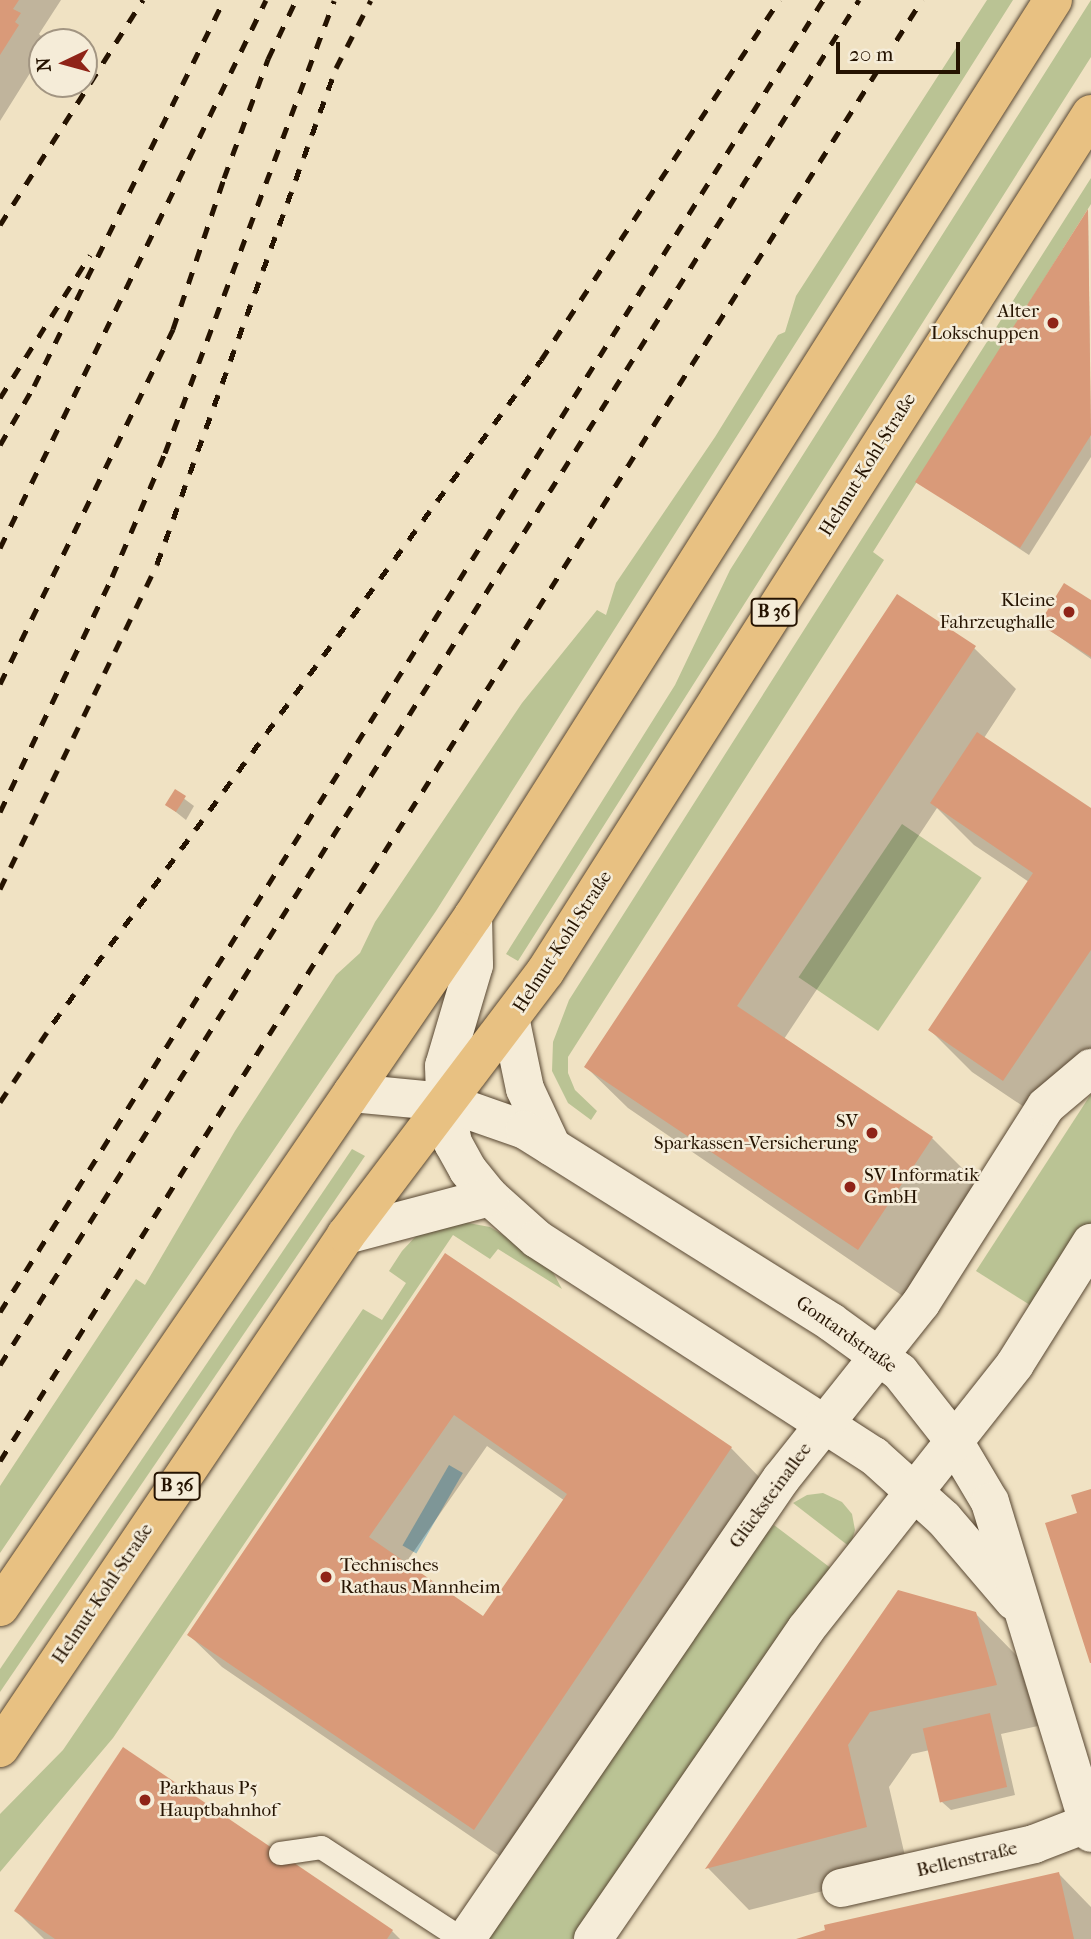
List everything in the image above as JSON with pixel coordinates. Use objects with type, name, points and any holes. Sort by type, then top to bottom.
[{"type":"main road","points":[[0,1607],[473,916],[1053,0]]},
{"type":"main road","name":"Helmut-Kohl-Straße","points":[[0,1748],[346,1235],[445,1102],[511,1022],[1091,114]]},
{"type":"street","name":"Gontardstraße","points":[[473,916],[474,965],[450,1034],[445,1102],[453,1143],[490,1197],[537,1239],[826,1422],[914,1491],[970,1547],[1028,1621]]},
{"type":"street","points":[[511,1022],[525,1089],[552,1147]]},
{"type":"street","name":"Glücksteinallee","points":[[464,1939],[781,1479],[882,1356],[921,1303],[1046,1105],[1091,1068]]},
{"type":"street","name":"Gontardstraße","points":[[352,1093],[445,1102],[508,1121],[882,1356],[920,1394],[952,1438],[990,1502],[1090,1826]]},
{"type":"street","points":[[346,1235],[490,1197]]},
{"type":"street","points":[[593,1939],[806,1629],[952,1438],[1015,1364],[1091,1243]]},
{"type":"street","name":"Bellenstraße","points":[[841,1888],[1034,1844],[1090,1826]]},
{"type":"lane","points":[[280,1853],[321,1847],[464,1939]]},
{"type":"green space","points":[[987,0],[1013,0],[436,911],[0,1553],[0,1486],[136,1279],[145,1285],[235,1131],[336,975],[360,953],[375,922],[522,703],[597,610],[606,615],[616,583],[715,437],[778,335],[785,332],[796,296]]},
{"type":"green space","points":[[1091,0],[1091,57],[518,961],[506,954],[675,685],[730,570]]},
{"type":"green space","points":[[1091,178],[1091,204],[873,552],[884,560],[568,1057],[568,1073],[575,1090],[597,1111],[591,1120],[568,1103],[552,1071],[553,1042],[569,1000]]},
{"type":"green space","points":[[902,824],[982,878],[878,1031],[799,977]]},
{"type":"green space","points":[[1091,1094],[1091,1225],[1038,1310],[976,1271]]},
{"type":"green space","points":[[352,1149],[365,1156],[0,1692],[0,1669]]},
{"type":"green space","points":[[463,1222],[490,1227],[547,1261],[562,1289],[498,1249],[490,1259],[453,1235],[113,1738],[0,1872],[0,1814],[63,1750],[363,1309],[382,1320],[406,1283],[389,1271],[402,1251],[416,1236]]},
{"type":"green space","points":[[823,1493],[842,1502],[852,1514],[855,1530],[850,1547],[793,1503],[807,1495]]},
{"type":"green space","points":[[774,1525],[832,1569],[787,1623],[572,1939],[484,1939],[743,1562]]},
{"type":"water","points":[[449,1465],[463,1473],[416,1554],[402,1546]]},
{"type":"building","points":[[0,0],[19,0],[13,9],[21,13],[15,22],[19,25],[0,55]]},
{"type":"building","name":"Alter Lokschuppen","points":[[1088,209],[1091,435],[1020,548],[915,482]]},
{"type":"building","name":"Kleine Fahrzeughalle","points":[[1064,583],[1091,600],[1091,657],[1039,624]]},
{"type":"building","points":[[897,594],[976,646],[737,1006],[933,1137],[858,1250],[584,1067]]},
{"type":"building","points":[[977,732],[1091,808],[1091,950],[1003,1081],[928,1030],[1033,873],[930,803]]},
{"type":"building","points":[[175,789],[186,796],[176,812],[165,805]]},
{"type":"building","name":"Technisches Rathaus Mannheim","points":[[445,1253],[732,1447],[474,1830],[187,1635]],"holes":[[[454,1415],[567,1494],[483,1616],[369,1537]]]},
{"type":"building","points":[[1091,1489],[1090,1663],[1045,1523],[1077,1513],[1071,1495]]},
{"type":"building","points":[[898,1590],[976,1612],[997,1685],[870,1712],[848,1745],[867,1827],[705,1869]]},
{"type":"building","points":[[990,1713],[1007,1787],[940,1803],[923,1729]]},
{"type":"building","name":"Parkhaus P5 Hauptbahnhof","points":[[123,1747],[393,1930],[387,1939],[55,1939],[14,1911]]},
{"type":"building","points":[[1059,1872],[1074,1939],[796,1939],[825,1930],[824,1925]]},
{"type":"railway","points":[[0,225],[143,0]]},
{"type":"railway","points":[[0,445],[34,386],[224,0]]},
{"type":"railway","points":[[0,548],[266,0]]},
{"type":"railway","points":[[0,684],[173,329],[268,59],[296,0]]},
{"type":"railway","points":[[0,812],[112,577],[165,453],[334,0]]},
{"type":"railway","points":[[0,889],[157,564],[336,68],[371,0]]},
{"type":"railway","points":[[0,1102],[53,1023],[541,360],[779,0]]},
{"type":"railway","points":[[0,1312],[823,0]]},
{"type":"railway","points":[[0,1365],[859,0]]},
{"type":"railway","points":[[0,1461],[922,0]]},
{"type":"railway","points":[[0,398],[90,255]]},
{"type":"place","name":"Alter Lokschuppen","points":[[1053,323]]},
{"type":"place","name":"Kleine Fahrzeughalle","points":[[1069,612]]},
{"type":"place","name":"SV Sparkassen-Versicherung","points":[[872,1133]]},
{"type":"place","name":"SV Informatik GmbH","points":[[850,1187]]},
{"type":"place","name":"Technisches Rathaus Mannheim","points":[[326,1577]]},
{"type":"place","name":"Parkhaus P5 Hauptbahnhof","points":[[145,1800]]}]
